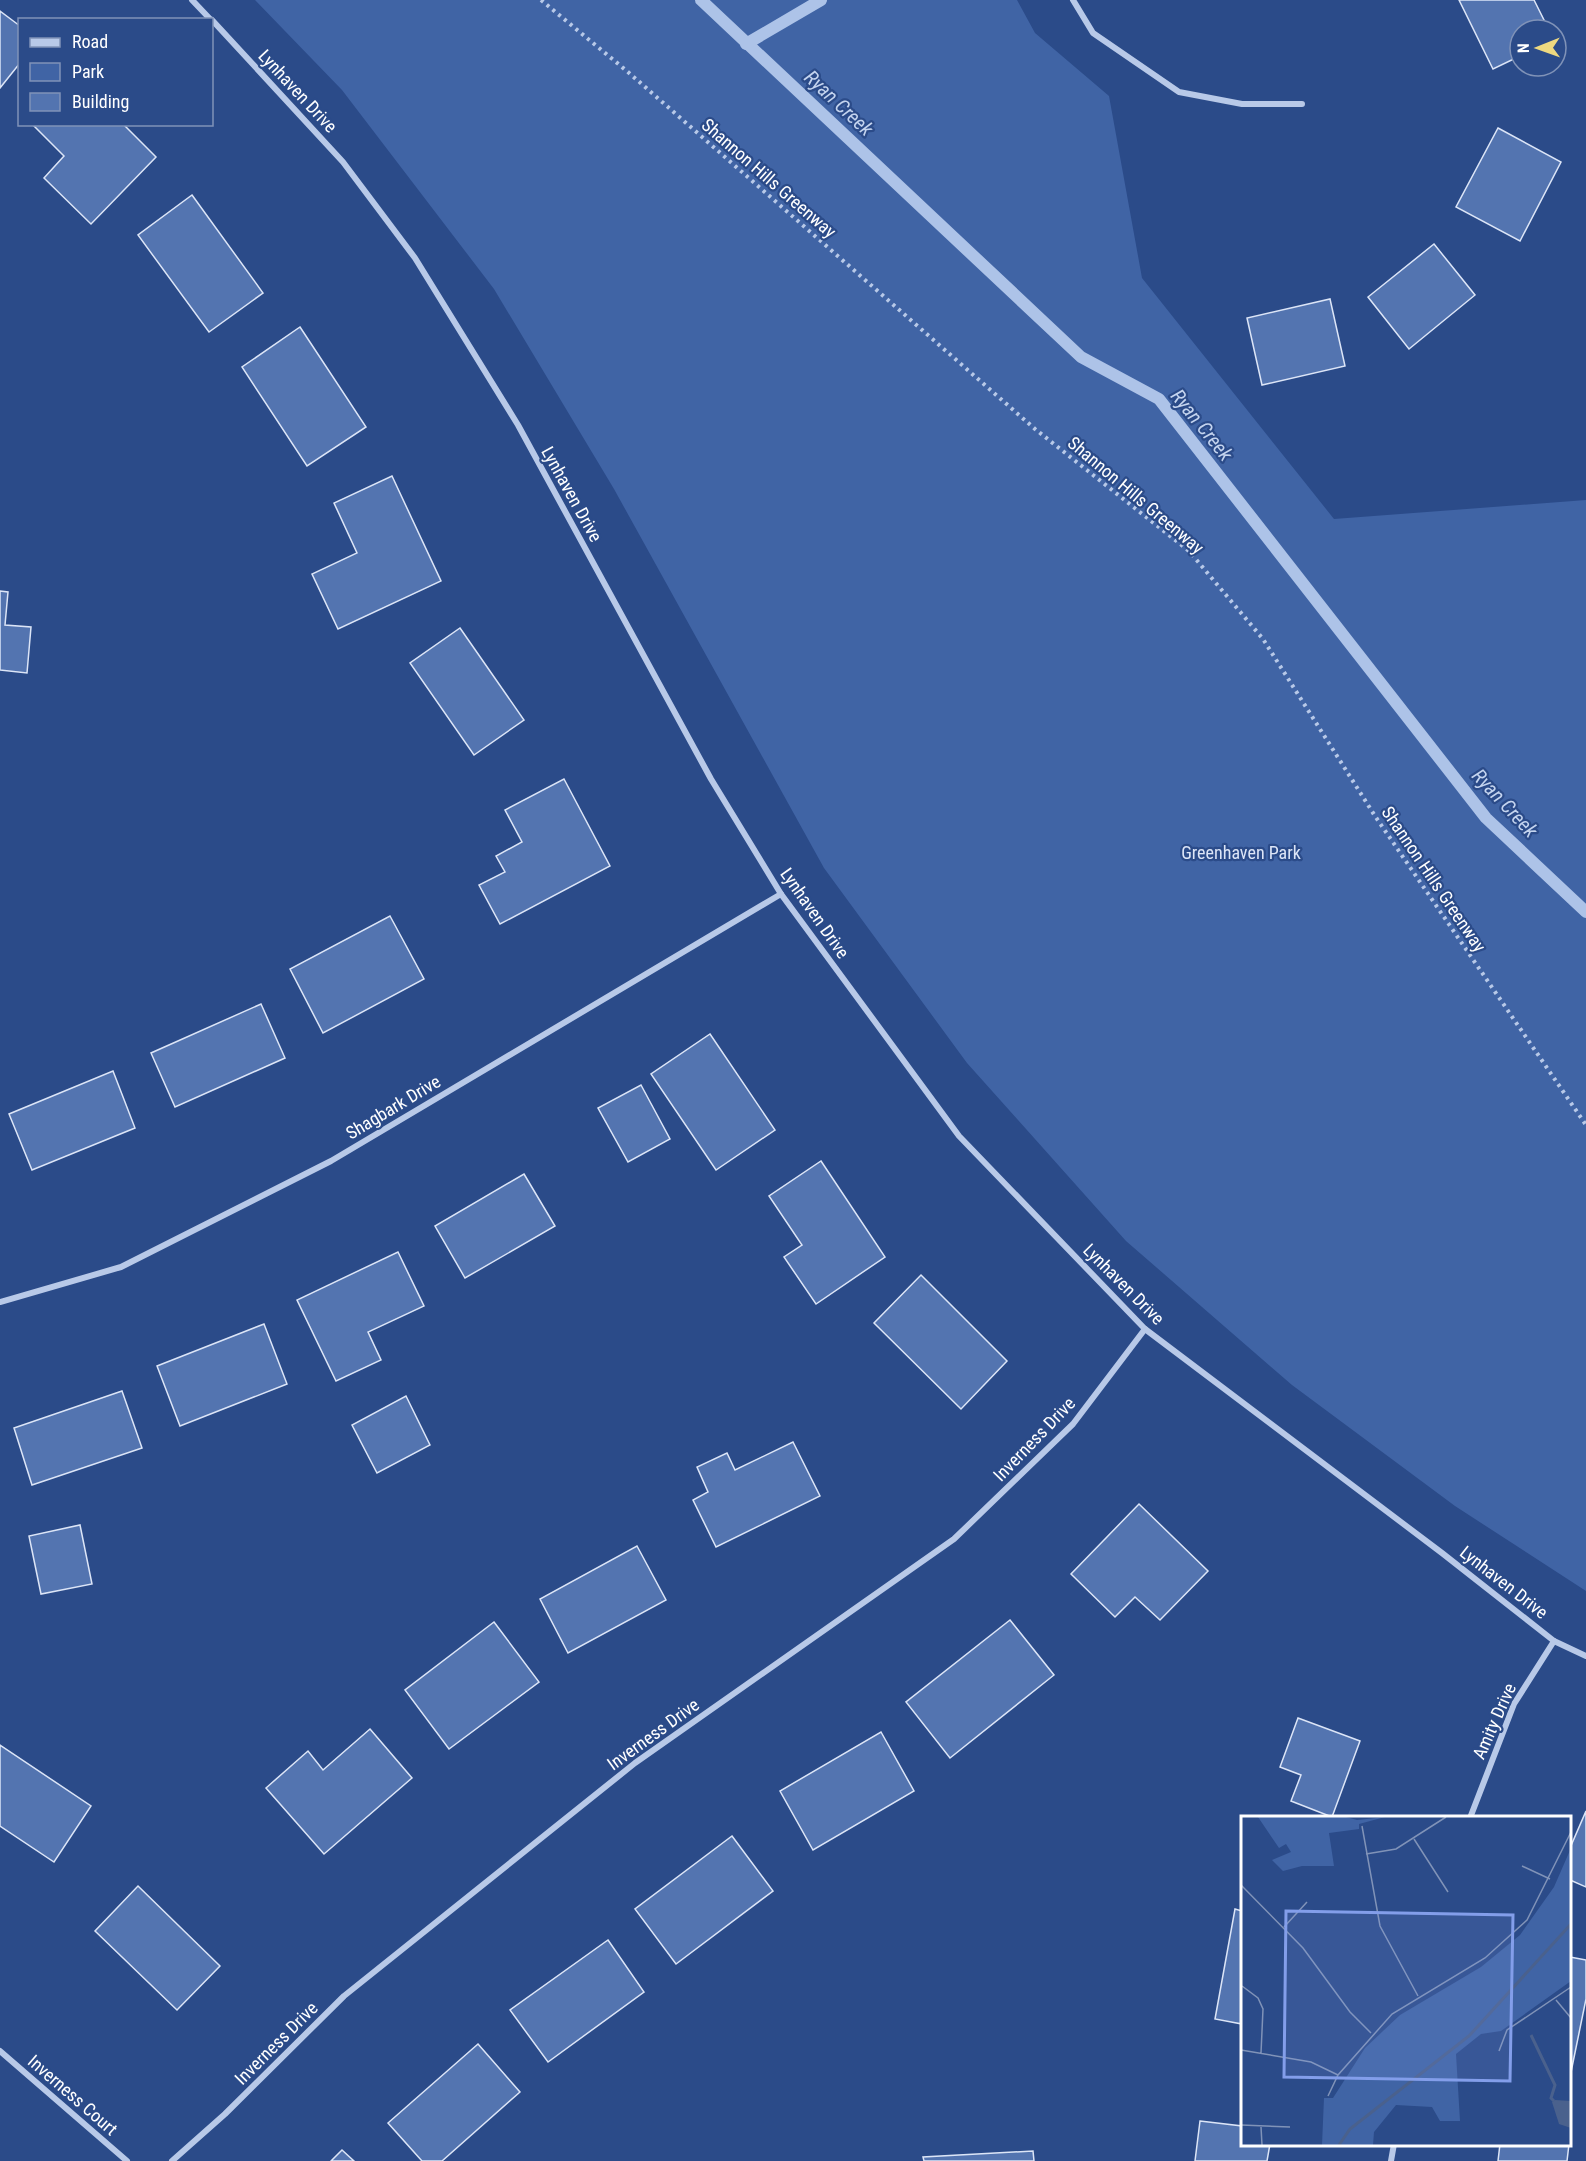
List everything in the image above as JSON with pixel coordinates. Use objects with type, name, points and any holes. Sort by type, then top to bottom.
[{"type":"street","name":"Lynhaven Drive","points":[[192,0],[209,18]]},
{"type":"street","points":[[1073,0],[1094,33],[1179,92],[1242,104],[1302,104]]},
{"type":"street","name":"Lynhaven Drive","points":[[213,22],[343,162],[415,258],[518,425],[711,779],[781,894],[959,1136],[1145,1329],[1442,1553],[1554,1641],[1586,1656]]},
{"type":"street","name":"Shagbark Drive","points":[[0,1302],[121,1267],[331,1161],[781,894]]},
{"type":"street","name":"Inverness Drive","points":[[172,2161],[225,2114],[344,1996],[635,1763],[954,1539],[1073,1424],[1145,1329]]},
{"type":"street","name":"Amity Drive","points":[[1471,1816],[1514,1704],[1554,1641]]},
{"type":"street","name":"Inverness Court","points":[[0,2051],[127,2161]]},
{"type":"street","points":[[1391,2161],[1394,2146]]},
{"type":"path","name":"Shannon Hills Greenway","points":[[541,0],[627,72],[1035,429],[1188,551],[1263,639],[1375,816],[1586,1125]]},
{"type":"green space","name":"Greenhaven Park","points":[[255,0],[1017,0],[1035,33],[1109,96],[1142,278],[1334,519],[1586,500],[1586,1591],[1455,1506],[1292,1385],[1126,1241],[967,1063],[824,868],[614,489],[494,289],[342,90]]},
{"type":"building","points":[[1459,0],[1534,0],[1543,18],[1508,18],[1508,62],[1493,69]]},
{"type":"building","points":[[0,11],[18,24],[18,66],[0,88]]},
{"type":"building","points":[[34,126],[125,126],[156,157],[91,224],[44,178],[64,156]]},
{"type":"building","points":[[1498,128],[1561,162],[1520,241],[1456,207]]},
{"type":"building","points":[[192,195],[263,293],[209,332],[138,235]]},
{"type":"building","points":[[1434,244],[1475,295],[1409,349],[1368,297]]},
{"type":"building","points":[[1330,299],[1345,366],[1262,385],[1247,318]]},
{"type":"building","points":[[300,327],[366,427],[307,466],[242,367]]},
{"type":"building","points":[[392,476],[441,581],[338,629],[312,574],[357,553],[334,503]]},
{"type":"building","points":[[0,591],[8,592],[5,625],[31,627],[27,673],[0,670]]},
{"type":"building","points":[[460,628],[524,720],[474,755],[410,663]]},
{"type":"building","points":[[564,779],[610,866],[500,924],[479,885],[505,872],[496,856],[522,842],[505,810]]},
{"type":"building","points":[[390,916],[424,979],[323,1033],[290,969]]},
{"type":"building","points":[[261,1004],[285,1058],[175,1107],[151,1053]]},
{"type":"building","points":[[710,1034],[775,1130],[716,1170],[651,1074]]},
{"type":"building","points":[[113,1071],[135,1128],[32,1170],[9,1114]]},
{"type":"building","points":[[641,1085],[670,1139],[628,1162],[598,1108]]},
{"type":"building","points":[[821,1161],[885,1257],[816,1304],[784,1257],[802,1245],[769,1196]]},
{"type":"building","points":[[524,1174],[555,1226],[465,1278],[435,1226]]},
{"type":"building","points":[[398,1252],[424,1306],[368,1332],[381,1360],[336,1381],[297,1300]]},
{"type":"building","points":[[921,1275],[1007,1361],[961,1409],[874,1323]]},
{"type":"building","points":[[264,1324],[287,1384],[180,1426],[157,1366]]},
{"type":"building","points":[[122,1391],[142,1448],[32,1485],[14,1428]]},
{"type":"building","points":[[406,1396],[430,1445],[377,1473],[352,1425]]},
{"type":"building","points":[[793,1442],[820,1496],[716,1547],[693,1500],[708,1492],[697,1467],[727,1453],[735,1470]]},
{"type":"building","points":[[1139,1504],[1208,1571],[1160,1620],[1135,1597],[1115,1617],[1071,1574]]},
{"type":"building","points":[[80,1525],[92,1584],[41,1594],[29,1536]]},
{"type":"building","points":[[637,1546],[666,1600],[568,1653],[540,1599]]},
{"type":"building","points":[[1010,1620],[1054,1675],[950,1758],[906,1702]]},
{"type":"building","points":[[494,1622],[539,1682],[449,1749],[405,1690]]},
{"type":"building","points":[[1298,1718],[1360,1741],[1332,1816],[1291,1801],[1301,1775],[1280,1767]]},
{"type":"building","points":[[370,1729],[412,1778],[324,1854],[266,1788],[308,1751],[323,1770]]},
{"type":"building","points":[[881,1732],[914,1791],[813,1850],[780,1791]]},
{"type":"building","points":[[0,1745],[91,1806],[54,1862],[0,1826]]},
{"type":"building","points":[[1586,1811],[1586,1887],[1571,1880],[1571,1846]]},
{"type":"building","points":[[732,1836],[773,1891],[676,1964],[635,1909]]},
{"type":"building","points":[[138,1886],[220,1966],[177,2010],[95,1931]]},
{"type":"building","points":[[1235,1909],[1241,1911],[1241,2024],[1215,2019]]},
{"type":"building","points":[[608,1940],[644,1992],[548,2062],[510,2010]]},
{"type":"building","points":[[1571,1957],[1586,1960],[1586,1999],[1571,2072]]},
{"type":"building","points":[[478,2044],[520,2092],[442,2161],[422,2161],[388,2123]]},
{"type":"building","points":[[1200,2121],[1241,2126],[1241,2146],[1270,2146],[1267,2161],[1195,2161]]},
{"type":"building","points":[[1500,2146],[1569,2146],[1567,2161],[1498,2161]]},
{"type":"building","points":[[342,2150],[354,2161],[331,2161]]},
{"type":"building","points":[[1033,2151],[1034,2161],[924,2161],[923,2157]]},
{"type":"waterway","name":"Ryan Creek","points":[[701,0],[1081,357],[1159,399],[1486,818],[1586,912]]},
{"type":"waterway","points":[[746,44],[821,0]]}]
